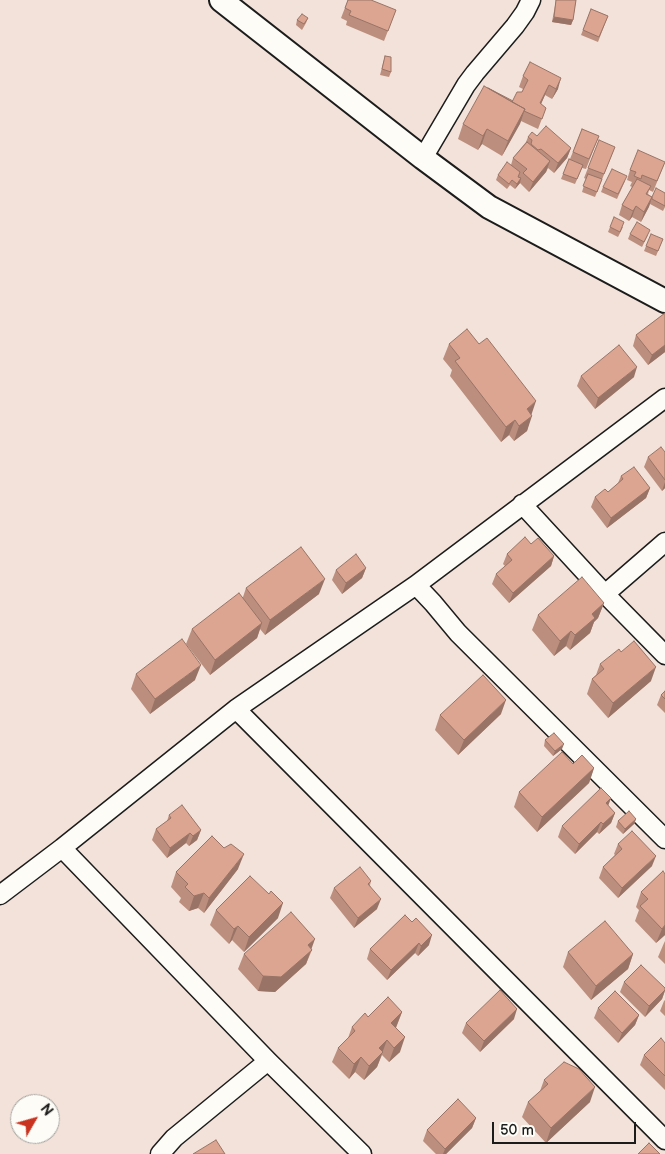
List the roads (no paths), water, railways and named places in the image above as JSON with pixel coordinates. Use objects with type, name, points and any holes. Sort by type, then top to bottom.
[{"type":"street","points":[[221,0],[423,158],[490,207],[665,301]]},
{"type":"street","points":[[423,158],[466,85],[515,26],[531,0]]},
{"type":"street","points":[[0,895],[236,709],[416,585],[665,398]]},
{"type":"street","points":[[522,504],[605,594],[665,655]]},
{"type":"street","points":[[605,594],[665,542]]},
{"type":"street","points":[[416,585],[433,602],[458,633],[665,839]]},
{"type":"street","points":[[236,709],[665,1140]]},
{"type":"street","points":[[62,848],[268,1061],[362,1154]]},
{"type":"street","points":[[160,1154],[174,1138],[268,1061]]}]
